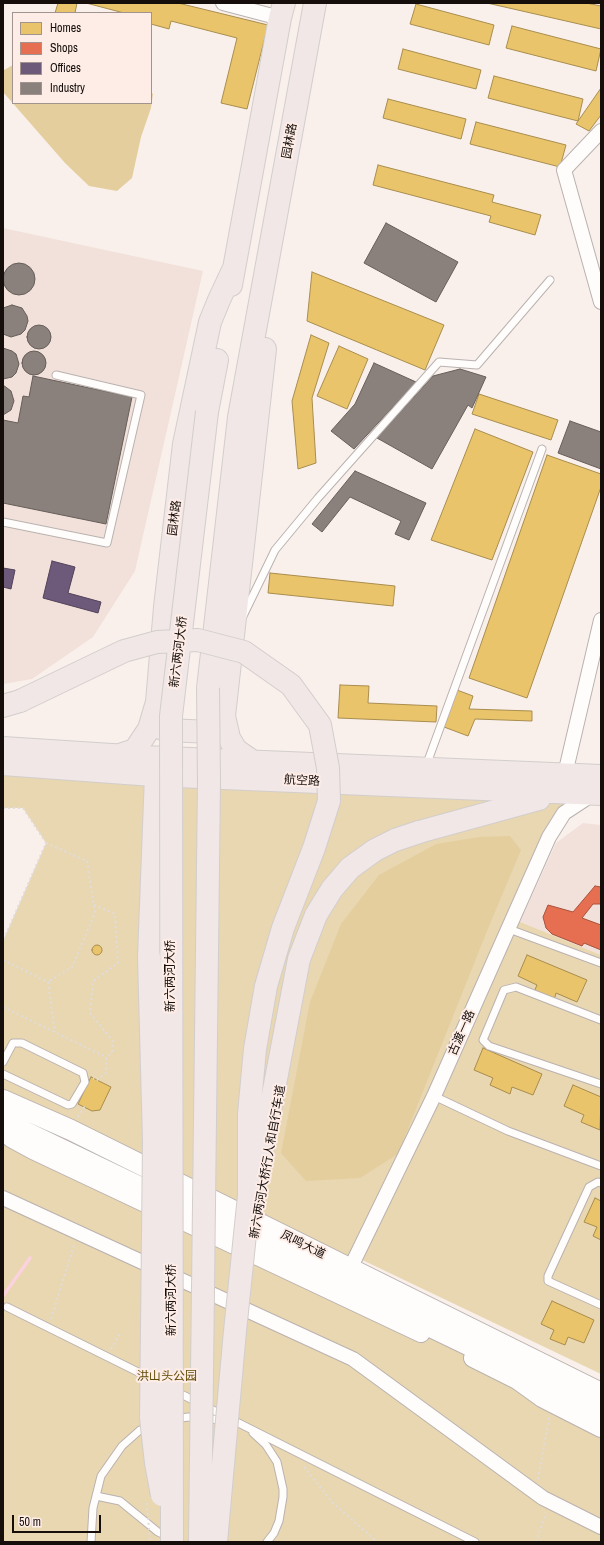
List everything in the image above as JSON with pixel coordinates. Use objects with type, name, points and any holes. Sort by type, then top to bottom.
[{"type":"main road","name":"园林路","points":[[200,1542],[209,782],[208,688],[239,417],[315,3]]},
{"type":"main road","name":"园林路","points":[[207,412],[282,11]]},
{"type":"main road","name":"园林路","points":[[117,756],[135,750],[149,725],[157,702],[164,607],[184,444],[210,322],[233,270]]},
{"type":"main road","name":"园林路","points":[[252,761],[236,750],[229,738],[225,719],[270,298],[265,279]]},
{"type":"main road","name":"新六两河大桥","points":[[172,1542],[171,716],[207,412]]},
{"type":"main road","points":[[3,706],[20,701],[124,651],[157,642],[198,640],[244,652],[291,685],[320,725],[328,768],[329,801],[314,848],[283,928],[266,986],[255,1049],[249,1114],[249,1196],[216,1542]]},
{"type":"main road","points":[[3,734],[115,741],[149,725],[165,730],[213,732],[220,728],[225,719]]},
{"type":"main road","name":"航空路","points":[[3,748],[117,756],[425,768],[599,788]]},
{"type":"main road","name":"航空路","points":[[3,764],[156,775],[563,783]]},
{"type":"main road","points":[[156,775],[149,957],[154,1142],[151,1418],[156,1463],[172,1542]]},
{"type":"main road","points":[[249,1196],[263,1146],[298,959],[316,914],[332,889],[350,868],[375,850],[395,840],[563,783]]},
{"type":"main road","name":"凤鸣大道","points":[[3,1100],[71,1130],[601,1409]]},
{"type":"main road","name":"凤鸣大道","points":[[3,1121],[601,1393]]},
{"type":"street","points":[[223,3],[282,11]]},
{"type":"street","points":[[601,131],[564,170],[601,302]]},
{"type":"street","points":[[563,783],[601,620]]},
{"type":"street","name":"古渡一路","points":[[346,1276],[434,1096],[509,929],[548,837],[564,812],[599,788]]},
{"type":"street","points":[[3,1130],[11,1138],[33,1150],[476,1359],[517,1380],[551,1403],[601,1428]]},
{"type":"street","points":[[3,1198],[353,1359],[536,1493],[601,1527]]},
{"type":"lane","points":[[234,636],[275,550],[329,486],[439,362],[477,365],[550,280]]},
{"type":"lane","points":[[3,522],[107,543],[141,395],[56,375]]},
{"type":"lane","points":[[425,768],[542,449]]},
{"type":"lane","points":[[509,929],[601,963]]},
{"type":"lane","points":[[601,1020],[516,987],[504,990],[483,1040],[489,1046],[601,1084]]},
{"type":"lane","points":[[3,1062],[13,1043],[22,1042],[83,1073],[85,1082],[72,1104],[68,1105],[3,1074]]},
{"type":"lane","points":[[434,1096],[508,1131],[601,1166]]},
{"type":"lane","points":[[601,1183],[598,1182],[589,1187],[548,1276],[548,1281],[601,1305]]},
{"type":"lane","points":[[7,1307],[156,1381]]},
{"type":"lane","points":[[163,1385],[475,1542]]},
{"type":"lane","points":[[91,1542],[92,1508],[101,1476],[122,1446],[140,1430],[162,1422],[188,1417],[212,1419],[247,1427],[266,1445],[277,1462],[283,1497],[279,1521],[274,1533],[267,1542]]},
{"type":"lane","points":[[96,1496],[120,1501],[158,1532],[180,1542]]},
{"type":"path","points":[[3,808],[23,808],[46,843],[87,861],[95,913],[72,967],[48,982]]},
{"type":"path","points":[[3,941],[46,843]]},
{"type":"path","points":[[94,905],[115,914],[118,963],[93,981],[90,1013],[113,1041],[112,1053],[106,1057]]},
{"type":"path","points":[[3,960],[48,982]]},
{"type":"path","points":[[48,982],[55,1032]]},
{"type":"path","points":[[49,1327],[78,1232]]},
{"type":"path","points":[[107,1357],[120,1333]]},
{"type":"path","points":[[536,1493],[551,1403]]},
{"type":"path","points":[[289,1448],[332,1502],[377,1542]]},
{"type":"path","points":[[536,1542],[549,1501]]},
{"type":"shaded area","points":[[12,66],[12,102],[3,92],[4,70]]},
{"type":"shaded area","points":[[13,104],[152,104],[141,137],[132,178],[117,191],[89,186],[65,163]]},
{"type":"shaded area","points":[[3,228],[203,271],[135,571],[93,637],[32,679],[3,684]]},
{"type":"shaded area","points":[[583,823],[601,825],[601,955],[520,922],[556,843]]},
{"type":"shaded area","points":[[510,836],[521,850],[398,1154],[360,1178],[306,1181],[281,1153],[310,1002],[341,924],[379,875],[436,844],[479,837]]},
{"type":"green space","points":[[3,764],[594,794],[564,813],[513,919],[601,955],[601,1374],[356,1257],[351,1268],[3,1100],[3,941],[46,843],[23,808],[3,808]]},
{"type":"green space","name":"洪山头公园","points":[[3,1121],[601,1399],[601,1542],[3,1542]]},
{"type":"building: Homes","points":[[58,3],[77,3],[75,12],[55,12]]},
{"type":"building: Homes","points":[[86,3],[178,3],[268,25],[247,109],[221,103],[237,38],[171,21],[169,29],[152,24],[152,12],[120,12]]},
{"type":"building: Homes","points":[[487,3],[586,3],[601,6],[601,29]]},
{"type":"building: Homes","points":[[416,4],[494,25],[489,45],[410,24]]},
{"type":"building: Homes","points":[[512,26],[601,49],[596,71],[506,48]]},
{"type":"building: Homes","points":[[403,49],[481,70],[476,89],[398,69]]},
{"type":"building: Homes","points":[[494,76],[583,99],[578,121],[488,98]]},
{"type":"building: Homes","points":[[601,88],[601,115],[589,131],[576,124]]},
{"type":"building: Homes","points":[[388,99],[466,119],[461,139],[383,118]]},
{"type":"building: Homes","points":[[476,122],[566,145],[560,167],[470,144]]},
{"type":"building: Homes","points":[[378,165],[494,195],[492,202],[541,215],[535,235],[489,222],[491,216],[373,185]]},
{"type":"building: Homes","points":[[312,272],[444,325],[425,370],[307,321]]},
{"type":"building: Homes","points":[[311,335],[329,343],[312,398],[316,463],[298,469],[292,401]]},
{"type":"building: Homes","points":[[339,346],[368,359],[347,409],[317,396]]},
{"type":"building: Homes","points":[[479,394],[558,420],[551,440],[472,414]]},
{"type":"building: Homes","points":[[475,429],[533,452],[492,560],[431,540]]},
{"type":"building: Homes","points":[[547,455],[601,474],[601,487],[527,698],[469,678]]},
{"type":"building: Homes","points":[[270,573],[395,586],[393,606],[268,593]]},
{"type":"building: Homes","points":[[340,685],[369,686],[368,703],[437,706],[436,722],[338,718]]},
{"type":"building: Homes","points":[[457,690],[473,696],[469,709],[532,711],[532,721],[475,719],[468,736],[444,727]]},
{"type":"building: Homes","points":[[95,945],[99,945],[101,946],[101,954],[95,955],[92,952],[92,948]]},
{"type":"building: Homes","points":[[527,955],[587,980],[577,1002],[556,993],[554,1000],[534,992],[537,985],[518,976]]},
{"type":"building: Homes","points":[[483,1048],[542,1074],[533,1095],[512,1087],[510,1094],[490,1085],[493,1078],[474,1070]]},
{"type":"building: Homes","points":[[91,1077],[111,1087],[100,1110],[92,1111],[78,1104]]},
{"type":"building: Homes","points":[[573,1085],[601,1097],[600,1130],[581,1122],[584,1115],[564,1106]]},
{"type":"building: Homes","points":[[595,1198],[601,1201],[601,1240],[593,1236],[597,1227],[584,1222]]},
{"type":"building: Homes","points":[[552,1301],[594,1320],[584,1343],[568,1337],[565,1345],[550,1339],[554,1330],[541,1324]]},
{"type":"building: Shops","points":[[595,886],[601,887],[601,904],[593,904],[582,918],[601,925],[601,950],[584,943],[582,946],[552,934],[546,928],[543,917],[548,905],[573,912]]},
{"type":"building: Offices","points":[[52,561],[75,567],[68,593],[101,602],[98,613],[43,598]]},
{"type":"building: Offices","points":[[3,568],[15,570],[11,589],[3,587]]},
{"type":"building: Industry","points":[[386,223],[458,262],[436,302],[364,263]]},
{"type":"building: Industry","points":[[19,263],[25,264],[32,270],[35,279],[34,285],[28,292],[19,295],[13,294],[6,288],[3,279],[4,273],[10,266]]},
{"type":"building: Industry","points":[[12,305],[22,308],[28,321],[25,330],[21,334],[11,337],[3,334],[3,308]]},
{"type":"building: Industry","points":[[39,325],[48,328],[51,337],[48,346],[39,349],[30,346],[27,337],[30,328]]},
{"type":"building: Industry","points":[[3,348],[16,354],[19,364],[16,373],[12,377],[3,379]]},
{"type":"building: Industry","points":[[34,351],[43,354],[46,363],[43,372],[34,375],[25,372],[22,363],[25,354]]},
{"type":"building: Industry","points":[[374,363],[416,382],[354,449],[331,431],[355,404]]},
{"type":"building: Industry","points":[[460,369],[486,377],[472,408],[468,405],[432,469],[377,438],[433,376]]},
{"type":"building: Industry","points":[[33,376],[132,397],[106,524],[3,503],[3,420],[18,423],[23,396],[29,397]]},
{"type":"building: Industry","points":[[3,385],[11,391],[14,401],[11,410],[3,415]]},
{"type":"building: Industry","points":[[570,421],[601,432],[601,469],[558,453]]},
{"type":"building: Industry","points":[[355,471],[426,503],[409,540],[395,534],[401,521],[350,497],[322,532],[312,524]]},
{"type":"waterway","points":[[3,1296],[30,1258]]}]
